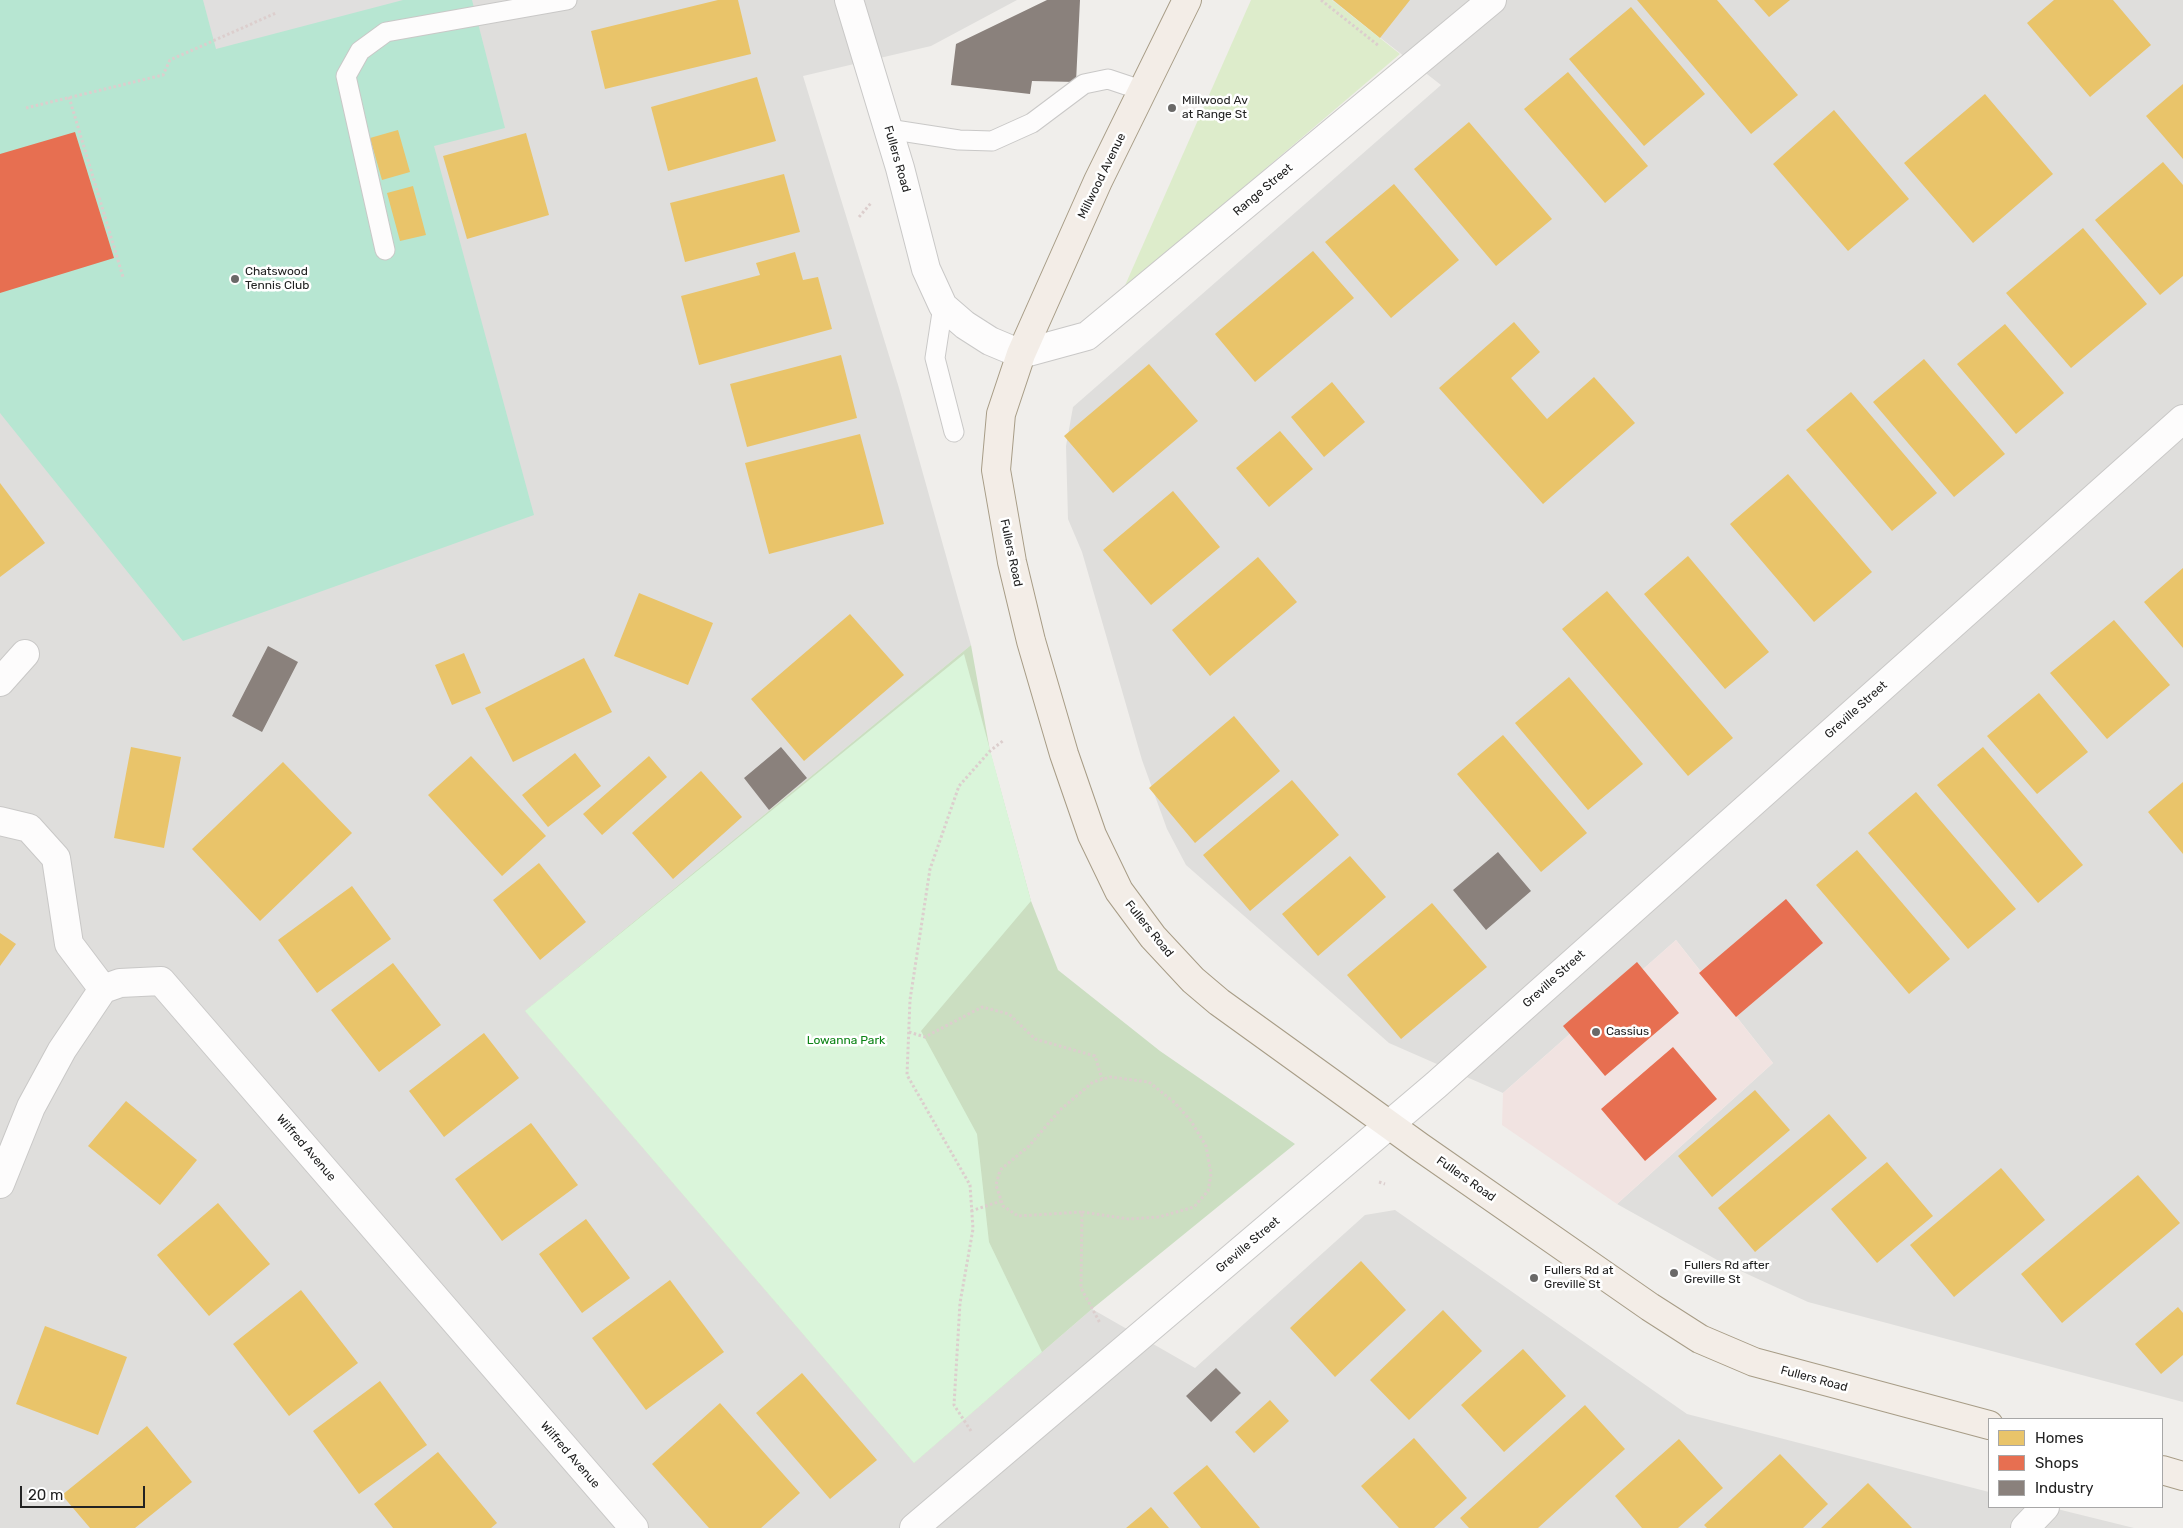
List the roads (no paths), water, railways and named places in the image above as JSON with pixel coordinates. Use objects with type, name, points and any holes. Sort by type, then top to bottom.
[{"type":"main road","name":"Millwood Avenue","points":[[1021,354],[1098,181],[1144,91],[1187,0]]},
{"type":"main road","name":"Fullers Road","points":[[1021,354],[1002,414],[996,470],[1012,562],[1034,651],[1077,797],[1106,866],[1134,914],[1193,980],[1227,1008],[1390,1125],[1650,1307],[1700,1339],[1754,1362],[1988,1425]]},
{"type":"main road","points":[[2163,1470],[2183,1476]]},
{"type":"street","name":"Fullers Road","points":[[849,0],[888,129],[926,269],[943,306],[965,325],[990,342],[1021,354]]},
{"type":"street","name":"Range Street","points":[[1021,354],[1087,336],[1492,0]]},
{"type":"street","name":"Greville Street","points":[[914,1528],[1390,1125],[2183,419]]},
{"type":"street","points":[[0,682],[25,654]]},
{"type":"street","points":[[0,821],[29,828],[56,858],[69,944],[103,989],[62,1050],[31,1107],[0,1184]]},
{"type":"street","name":"Wilfred Avenue","points":[[103,989],[120,983],[161,981],[634,1528]]},
{"type":"street","points":[[2025,1528],[2044,1508]]},
{"type":"lane","points":[[385,250],[346,76],[360,51],[386,32],[567,0]]},
{"type":"lane","points":[[888,129],[959,140],[992,141],[1032,123],[1084,84],[1108,79],[1144,91]]},
{"type":"lane","points":[[943,306],[936,358],[954,432]]},
{"type":"place","name":"Millwood Av at Range St","points":[[1172,108]]},
{"type":"place","name":"Chatswood Tennis Club","points":[[235,279]]},
{"type":"place","name":"Cassius","points":[[1596,1032]]},
{"type":"place","name":"Fullers Rd after Greville St","points":[[1674,1273]]},
{"type":"place","name":"Fullers Rd at Greville St","points":[[1534,1278]]},
{"type":"park label","name":"Lowanna Park","points":[[846,1041]]}]
